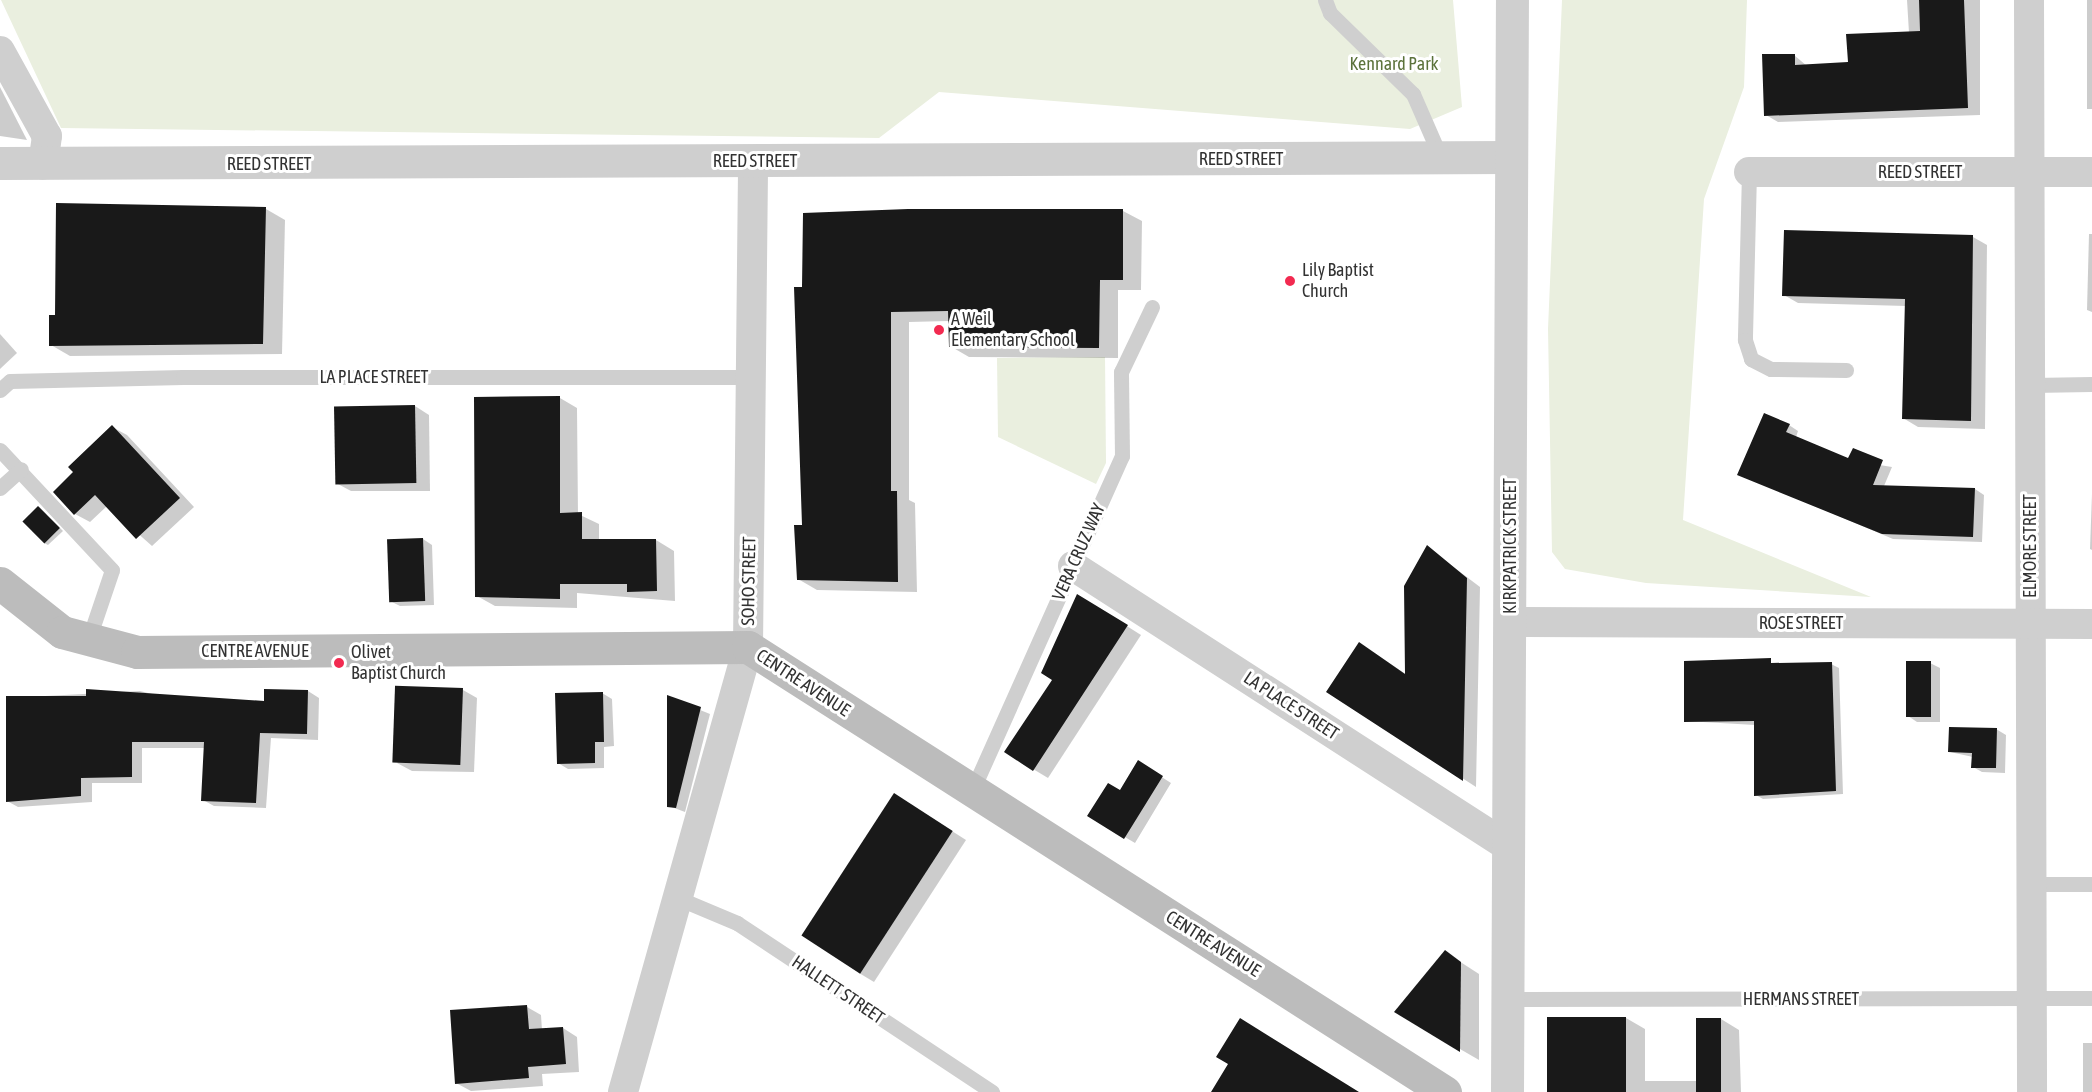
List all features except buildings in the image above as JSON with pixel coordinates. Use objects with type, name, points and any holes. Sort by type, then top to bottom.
[{"type":"main road","name":"CENTRE AVENUE","points":[[0,583],[62,632],[88,641],[137,652],[748,647],[1445,1092]]},
{"type":"street","name":"KIRKPATRICK STREET","points":[[1507,1092],[1510,999],[1512,0]]},
{"type":"street","name":"ELMORE STREET","points":[[2028,0],[2032,1092]]},
{"type":"street","points":[[0,51],[47,136],[43,165]]},
{"type":"street","name":"REED STREET","points":[[0,162],[43,165],[1510,157]]},
{"type":"street","name":"SOHO STREET","points":[[623,1092],[680,899],[748,647],[753,161]]},
{"type":"street","name":"REED STREET","points":[[1749,172],[2092,172]]},
{"type":"street","name":"LA PLACE STREET","points":[[1073,566],[1509,847]]},
{"type":"street","name":"ROSE STREET","points":[[1510,622],[2092,624]]},
{"type":"lane","points":[[1325,0],[1330,13],[1413,94],[1440,158]]},
{"type":"lane","points":[[1749,172],[1744,340],[1752,359],[1771,369],[1846,370]]},
{"type":"lane","name":"VERA CRUZ WAY","points":[[972,791],[1122,456],[1121,372],[1152,307]]},
{"type":"lane","name":"LA PLACE STREET","points":[[0,390],[10,381],[183,376],[752,377]]},
{"type":"lane","points":[[2030,385],[2092,384]]},
{"type":"lane","points":[[0,450],[21,469],[112,570],[88,641]]},
{"type":"lane","points":[[0,488],[21,469]]},
{"type":"lane","points":[[2031,884],[2092,884]]},
{"type":"lane","name":"HALLETT STREET","points":[[680,899],[737,923],[992,1092]]},
{"type":"lane","name":"HERMANS STREET","points":[[1510,999],[2092,998]]},
{"type":"green space","name":"Kennard Park","points":[[1,0],[1453,0],[1462,107],[1410,129],[939,92],[879,138],[61,128]]},
{"type":"green space","points":[[1562,0],[1747,0],[1744,87],[1704,199],[1683,520],[1871,597],[1646,583],[1565,569],[1552,552],[1548,329]]},
{"type":"green space","points":[[1105,357],[1106,463],[1096,484],[998,437],[997,358]]},
{"type":"place","name":"Lily Baptist Church","points":[[1290,281]]},
{"type":"place","name":"A Weil Elementary School","points":[[939,330]]},
{"type":"place","name":"Olivet Baptist Church","points":[[339,663]]}]
